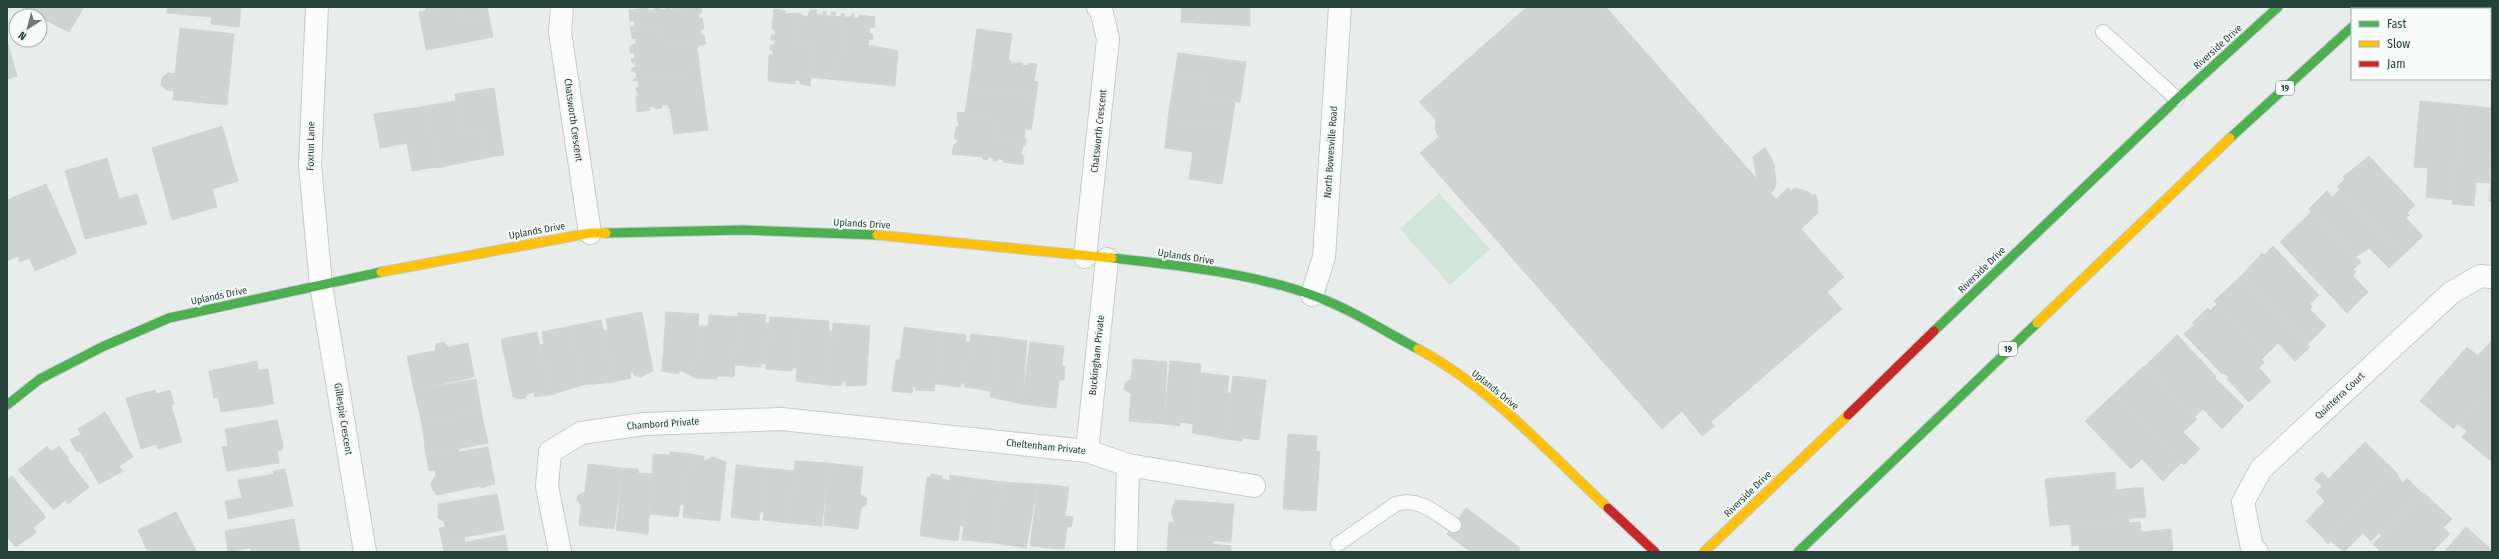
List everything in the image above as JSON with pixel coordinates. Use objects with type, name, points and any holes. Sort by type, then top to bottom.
[{"type":"street","name":"Foxrun Lane","points":[[317,7],[310,165],[321,285]]},
{"type":"street","name":"Chatsworth Crescent","points":[[562,7],[560,32],[590,233]]},
{"type":"street","name":"Chatsworth Crescent","points":[[1085,257],[1108,39],[1102,13],[1098,7]]},
{"type":"street","name":"North Bowesville Road","points":[[1312,295],[1324,257],[1340,7]]},
{"type":"street","name":"Riverside Drive","points":[[1704,552],[2177,99],[2278,7]]},
{"type":"street","name":"19","points":[[1798,552],[2219,148],[2351,28]]},
{"type":"street","name":"Uplands Drive","points":[[7,405],[40,379],[102,347],[169,318],[374,273],[590,233],[743,230],[891,236],[1175,265],[1259,281],[1312,295],[1337,306],[1440,361],[1488,396],[1655,552]]},
{"type":"street","name":"Buckingham Private","points":[[1087,451],[1107,259]]},
{"type":"street","name":"Quinterra Court","points":[[2257,552],[2252,548],[2243,502],[2261,469],[2451,293],[2480,276],[2492,277]]},
{"type":"street","name":"Gillespie Crescent","points":[[321,285],[365,552]]},
{"type":"street","name":"Chambord Private","points":[[560,552],[547,486],[550,452],[581,433],[644,424],[781,419],[883,430]]},
{"type":"street","name":"Cheltenham Private","points":[[883,430],[1087,451],[1128,465],[1254,486]]},
{"type":"street","points":[[1126,552],[1128,465]]},
{"type":"lane","points":[[2103,32],[2177,99]]},
{"type":"lane","points":[[1338,544],[1396,504],[1407,501],[1419,503],[1454,525]]},
{"type":"green space","points":[[1439,193],[1490,249],[1450,285],[1400,229]]},
{"type":"building","points":[[20,7],[84,7],[69,32],[48,21],[48,8]]},
{"type":"building","points":[[167,7],[241,7],[239,27],[211,24],[211,17],[167,13]]},
{"type":"building","points":[[425,7],[445,7],[426,10]]},
{"type":"building","points":[[445,7],[456,7],[459,24],[489,18],[493,37],[426,50],[419,12]]},
{"type":"building","points":[[456,7],[487,7],[489,18],[459,24]]},
{"type":"building","points":[[660,7],[660,10],[666,9],[666,7],[670,9],[701,7],[702,13],[698,13],[699,19],[702,18],[704,29],[700,30],[701,35],[704,35],[705,40],[665,46],[662,29],[631,32],[630,27],[635,26],[634,21],[630,21],[629,10],[648,8],[649,11]]},
{"type":"building","points":[[1182,7],[1250,7],[1250,26],[1181,22]]},
{"type":"building","points":[[1527,7],[1606,7],[1757,179],[1753,157],[1765,147],[1774,164],[1776,184],[1774,190],[1770,193],[1776,199],[1788,188],[1791,192],[1794,188],[1807,191],[1813,196],[1815,194],[1818,213],[1801,229],[1844,277],[1827,292],[1842,309],[1711,422],[1715,426],[1702,436],[1682,411],[1662,429],[1420,153],[1439,137],[1435,129],[1436,120],[1419,102]]},
{"type":"building","points":[[774,9],[786,11],[785,14],[798,13],[795,43],[811,45],[806,85],[800,84],[800,81],[795,80],[795,84],[768,81],[769,55],[773,55],[773,50],[770,50],[770,45],[775,45],[775,40],[771,40],[771,35],[775,35],[775,30],[772,29]]},
{"type":"building","points":[[810,10],[817,10],[816,14],[823,15],[823,11],[826,12],[826,16],[831,16],[831,12],[836,12],[835,16],[841,17],[842,13],[845,14],[838,80],[811,77],[810,86],[806,85],[811,45],[795,43],[798,13],[807,17]]},
{"type":"building","points":[[851,14],[854,14],[854,18],[859,18],[859,15],[875,17],[874,28],[870,27],[869,33],[873,34],[873,40],[869,39],[868,45],[898,51],[895,86],[838,80],[844,17],[851,17]]},
{"type":"building","points":[[180,28],[234,34],[227,105],[173,100],[174,91],[166,90],[161,85],[162,78],[168,73],[175,74]]},
{"type":"building","points":[[662,29],[665,46],[705,40],[706,44],[697,46],[700,71],[637,79],[636,72],[632,72],[632,68],[636,67],[635,62],[632,63],[631,59],[635,58],[634,53],[630,53],[630,46],[636,43],[636,38],[632,39],[631,32]]},
{"type":"building","points":[[977,29],[1012,34],[1008,60],[1011,61],[1011,63],[1023,63],[1022,65],[1028,66],[1028,63],[1037,64],[1034,81],[1038,82],[1036,97],[969,87]]},
{"type":"building","points":[[7,41],[17,76],[7,79]]},
{"type":"building","points":[[1178,53],[1246,62],[1240,102],[1203,96],[1205,77],[1175,72]]},
{"type":"building","points":[[700,71],[708,130],[674,134],[670,108],[668,108],[668,105],[662,105],[662,108],[655,109],[654,106],[649,107],[650,110],[637,112],[636,96],[639,96],[635,88],[639,87],[638,81],[633,81],[633,79]]},
{"type":"building","points":[[1175,72],[1205,77],[1203,96],[1235,101],[1231,129],[1168,119]]},
{"type":"building","points":[[969,87],[1036,97],[1031,130],[1025,129],[1024,139],[1026,139],[1026,143],[996,138],[998,121],[957,115],[958,112],[965,113]]},
{"type":"building","points":[[494,88],[504,155],[485,158],[480,130],[461,133],[455,94]]},
{"type":"building","points":[[456,101],[461,133],[480,130],[485,158],[437,168],[427,106]]},
{"type":"building","points":[[2420,101],[2462,105],[2452,200],[2426,197],[2428,168],[2414,167]]},
{"type":"building","points":[[2462,105],[2492,108],[2490,183],[2476,182],[2474,206],[2452,204]]},
{"type":"building","points":[[427,106],[437,167],[412,171],[407,143],[380,148],[374,114]]},
{"type":"building","points":[[957,115],[998,121],[996,138],[1026,143],[1026,146],[1023,145],[1021,155],[1024,156],[1023,165],[1003,162],[1003,160],[998,158],[998,161],[993,161],[993,158],[988,157],[988,160],[983,159],[983,157],[952,154],[954,144],[957,144],[957,139],[954,139],[956,127],[959,127]]},
{"type":"building","points":[[1168,119],[1231,129],[1222,184],[1189,179],[1193,152],[1165,148]]},
{"type":"building","points":[[222,126],[238,181],[212,189],[217,207],[172,220],[152,148]]},
{"type":"building","points":[[2369,156],[2415,205],[2407,213],[2409,215],[2406,218],[2423,236],[2403,255],[2337,187],[2345,179],[2343,177]]},
{"type":"building","points":[[107,158],[119,199],[137,194],[147,224],[85,239],[65,171]]},
{"type":"building","points":[[2492,167],[2492,202],[2489,201]]},
{"type":"building","points":[[46,184],[77,253],[35,271],[29,258],[20,262],[18,256],[7,261],[7,200]]},
{"type":"building","points":[[2339,190],[2403,255],[2389,268],[2369,248],[2356,257],[2309,209],[2327,191],[2332,197]]},
{"type":"building","points":[[2312,211],[2361,262],[2353,270],[2356,272],[2353,276],[2368,292],[2347,313],[2280,242]]},
{"type":"building","points":[[2273,246],[2319,295],[2310,304],[2312,307],[2310,309],[2326,326],[2308,344],[2242,275],[2262,253],[2264,255]]},
{"type":"building","points":[[2242,275],[2310,347],[2295,361],[2278,343],[2266,355],[2214,301]]},
{"type":"building","points":[[2217,304],[2266,355],[2261,360],[2264,362],[2259,368],[2271,381],[2249,402],[2227,379],[2228,377],[2224,373],[2222,374],[2184,334],[2194,325],[2192,323],[2208,308],[2210,311]]},
{"type":"building","points":[[642,312],[653,371],[641,377],[634,375],[633,372],[630,373],[631,378],[613,382],[603,331],[608,330],[606,319]]},
{"type":"building","points":[[666,312],[699,314],[695,378],[682,371],[679,371],[679,374],[662,371]]},
{"type":"building","points":[[738,313],[766,315],[765,323],[769,323],[766,364],[761,363],[761,367],[735,365]]},
{"type":"building","points":[[709,315],[738,317],[734,377],[717,376],[717,379],[695,378],[698,326],[708,326]]},
{"type":"building","points":[[770,317],[801,319],[797,368],[793,368],[792,371],[766,369]]},
{"type":"building","points":[[801,319],[829,321],[829,331],[832,331],[829,385],[796,381]]},
{"type":"building","points":[[601,320],[613,382],[583,385],[571,326]]},
{"type":"building","points":[[833,323],[870,326],[866,385],[846,386],[846,381],[842,381],[841,386],[829,385]]},
{"type":"building","points":[[571,326],[583,385],[550,395],[540,345],[544,344],[542,332]]},
{"type":"building","points":[[904,327],[941,332],[934,391],[915,390],[916,387],[913,386],[912,393],[892,391],[896,360],[900,360]]},
{"type":"building","points":[[537,332],[550,395],[535,397],[534,392],[528,394],[525,398],[518,399],[513,397],[501,339]]},
{"type":"building","points":[[941,332],[966,335],[965,342],[970,342],[965,383],[961,383],[961,387],[935,384]]},
{"type":"building","points":[[971,334],[998,337],[991,391],[964,387]]},
{"type":"building","points":[[2177,335],[2216,376],[2215,378],[2244,406],[2222,429],[2203,409],[2194,417],[2145,366]]},
{"type":"building","points":[[998,337],[1027,341],[1022,404],[990,397]]},
{"type":"building","points":[[2492,340],[2492,384],[2453,429],[2420,401],[2467,347],[2478,356]]},
{"type":"building","points":[[444,342],[448,347],[468,343],[474,377],[414,390],[407,356],[435,351],[436,344]]},
{"type":"building","points":[[1030,342],[1064,346],[1062,366],[1065,367],[1064,380],[1059,380],[1056,408],[1022,404]]},
{"type":"building","points":[[1133,359],[1167,362],[1164,424],[1129,421],[1131,393],[1124,390],[1125,383],[1131,379]]},
{"type":"building","points":[[257,361],[258,370],[268,369],[274,404],[221,412],[218,397],[214,398],[209,371]]},
{"type":"building","points":[[1170,361],[1201,364],[1194,424],[1180,422],[1180,426],[1164,424]]},
{"type":"building","points":[[2144,366],[2197,419],[2183,432],[2200,449],[2184,465],[2115,393]]},
{"type":"building","points":[[1200,373],[1229,376],[1227,393],[1231,393],[1226,439],[1192,433]]},
{"type":"building","points":[[1233,376],[1266,380],[1259,440],[1243,438],[1242,441],[1226,439]]},
{"type":"building","points":[[476,379],[481,411],[422,424],[414,390]]},
{"type":"building","points":[[2492,384],[2492,438],[2480,452],[2462,437],[2467,431],[2458,424]]},
{"type":"building","points":[[155,390],[156,394],[170,390],[174,404],[171,405],[182,442],[158,449],[157,444],[141,449],[126,398]]},
{"type":"building","points":[[2115,393],[2182,462],[2163,481],[2142,459],[2131,469],[2085,421]]},
{"type":"building","points":[[481,411],[488,443],[426,455],[422,424]]},
{"type":"building","points":[[105,412],[133,457],[119,466],[123,471],[99,484],[80,451],[77,452],[70,440],[81,434],[78,429]]},
{"type":"building","points":[[277,420],[283,445],[282,450],[277,451],[279,463],[227,471],[222,447],[228,446],[225,429]]},
{"type":"building","points":[[1288,434],[1317,436],[1316,451],[1320,452],[1316,511],[1283,509]]},
{"type":"building","points":[[2492,438],[2492,462],[2480,452]]},
{"type":"building","points":[[2365,442],[2394,470],[2324,539],[2306,521],[2325,501],[2316,492],[2322,486],[2314,479],[2322,472],[2328,479]]},
{"type":"building","points":[[47,446],[51,452],[59,446],[69,458],[67,459],[89,487],[68,504],[65,500],[54,510],[18,470]]},
{"type":"building","points":[[488,447],[495,484],[481,488],[481,486],[437,495],[432,489],[431,483],[436,475],[435,470],[429,471],[426,455],[459,448],[459,452]]},
{"type":"building","points":[[670,452],[690,454],[684,505],[680,505],[678,517],[650,514],[653,454],[670,455]]},
{"type":"building","points":[[690,454],[704,456],[704,461],[713,457],[726,462],[720,521],[683,517]]},
{"type":"building","points":[[795,461],[828,463],[822,526],[789,523]]},
{"type":"building","points":[[828,463],[863,467],[860,494],[867,499],[866,505],[861,508],[858,529],[824,525]]},
{"type":"building","points":[[588,464],[623,468],[614,529],[579,525],[581,505],[577,500],[578,495],[585,492]]},
{"type":"building","points":[[736,465],[765,468],[759,521],[731,517]]},
{"type":"building","points":[[623,468],[638,469],[638,473],[652,474],[648,534],[616,530]]},
{"type":"building","points":[[765,468],[794,471],[789,523],[763,520],[764,512],[760,512]]},
{"type":"building","points":[[285,469],[293,506],[228,519],[225,501],[242,498],[238,480],[274,474],[273,471]]},
{"type":"building","points":[[2394,470],[2403,483],[2407,478],[2423,494],[2382,536],[2379,533],[2371,541],[2363,533],[2344,552],[2331,541],[2328,544],[2324,539]]},
{"type":"building","points":[[2115,472],[2116,490],[2143,487],[2146,517],[2050,526],[2045,479]]},
{"type":"building","points":[[931,474],[942,476],[942,479],[949,481],[950,475],[970,478],[964,526],[960,525],[958,541],[920,536],[927,477],[931,477]]},
{"type":"building","points":[[12,476],[46,517],[33,528],[37,532],[16,547],[7,537],[7,480]]},
{"type":"building","points":[[970,478],[1002,482],[995,543],[962,540]]},
{"type":"building","points":[[1002,482],[1038,484],[1026,548],[995,543]]},
{"type":"building","points":[[1038,484],[1069,487],[1065,516],[1073,517],[1071,527],[1067,527],[1064,549],[1030,546]]},
{"type":"building","points":[[2424,493],[2452,519],[2443,528],[2450,534],[2432,552],[2376,552],[2379,550],[2373,544]]},
{"type":"building","points":[[497,494],[504,530],[442,541],[439,528],[445,527],[444,522],[438,518],[438,504]]},
{"type":"building","points":[[1175,500],[1234,504],[1231,542],[1168,537],[1169,522],[1175,522],[1171,513]]},
{"type":"building","points":[[1466,508],[1520,548],[1518,552],[1471,552],[1447,534]]},
{"type":"building","points":[[176,512],[197,552],[148,552],[138,530]]},
{"type":"building","points":[[294,519],[300,552],[251,552],[250,548],[228,552],[225,531]]},
{"type":"building","points":[[2128,519],[2129,523],[2140,522],[2141,532],[2171,529],[2173,549],[2137,552],[2080,552],[2079,545],[2072,546],[2070,524]]},
{"type":"building","points":[[2466,527],[2492,550],[2492,552],[2444,552]]},
{"type":"building","points":[[505,535],[508,552],[444,552],[442,541],[464,537],[465,542]]},
{"type":"building","points":[[1168,537],[1213,540],[1213,544],[1231,546],[1231,552],[1167,552]]},
{"type":"building","points":[[2171,549],[2172,552],[2137,552]]},
{"type":"traffic: fast","points":[[1934,331],[2177,99],[2278,7]]},
{"type":"traffic: fast","points":[[2230,138],[2351,28]]},
{"type":"traffic: fast","points":[[606,233],[743,230],[877,235]]},
{"type":"traffic: fast","points":[[1112,258],[1239,275],[1288,287],[1339,306],[1418,349]]},
{"type":"traffic: fast","points":[[7,405],[40,379],[102,347],[169,318],[381,272]]},
{"type":"traffic: fast","points":[[1798,552],[2037,323]]},
{"type":"traffic: slow","points":[[2037,323],[2230,138]]},
{"type":"traffic: slow","points":[[381,272],[590,233],[606,233]]},
{"type":"traffic: slow","points":[[877,235],[1112,258]]},
{"type":"traffic: slow","points":[[1418,349],[1470,382],[1518,422],[1608,508]]},
{"type":"traffic: slow","points":[[1704,552],[1848,415]]},
{"type":"traffic: jam","points":[[1848,415],[1934,331]]},
{"type":"traffic: jam","points":[[1608,508],[1655,552]]}]
